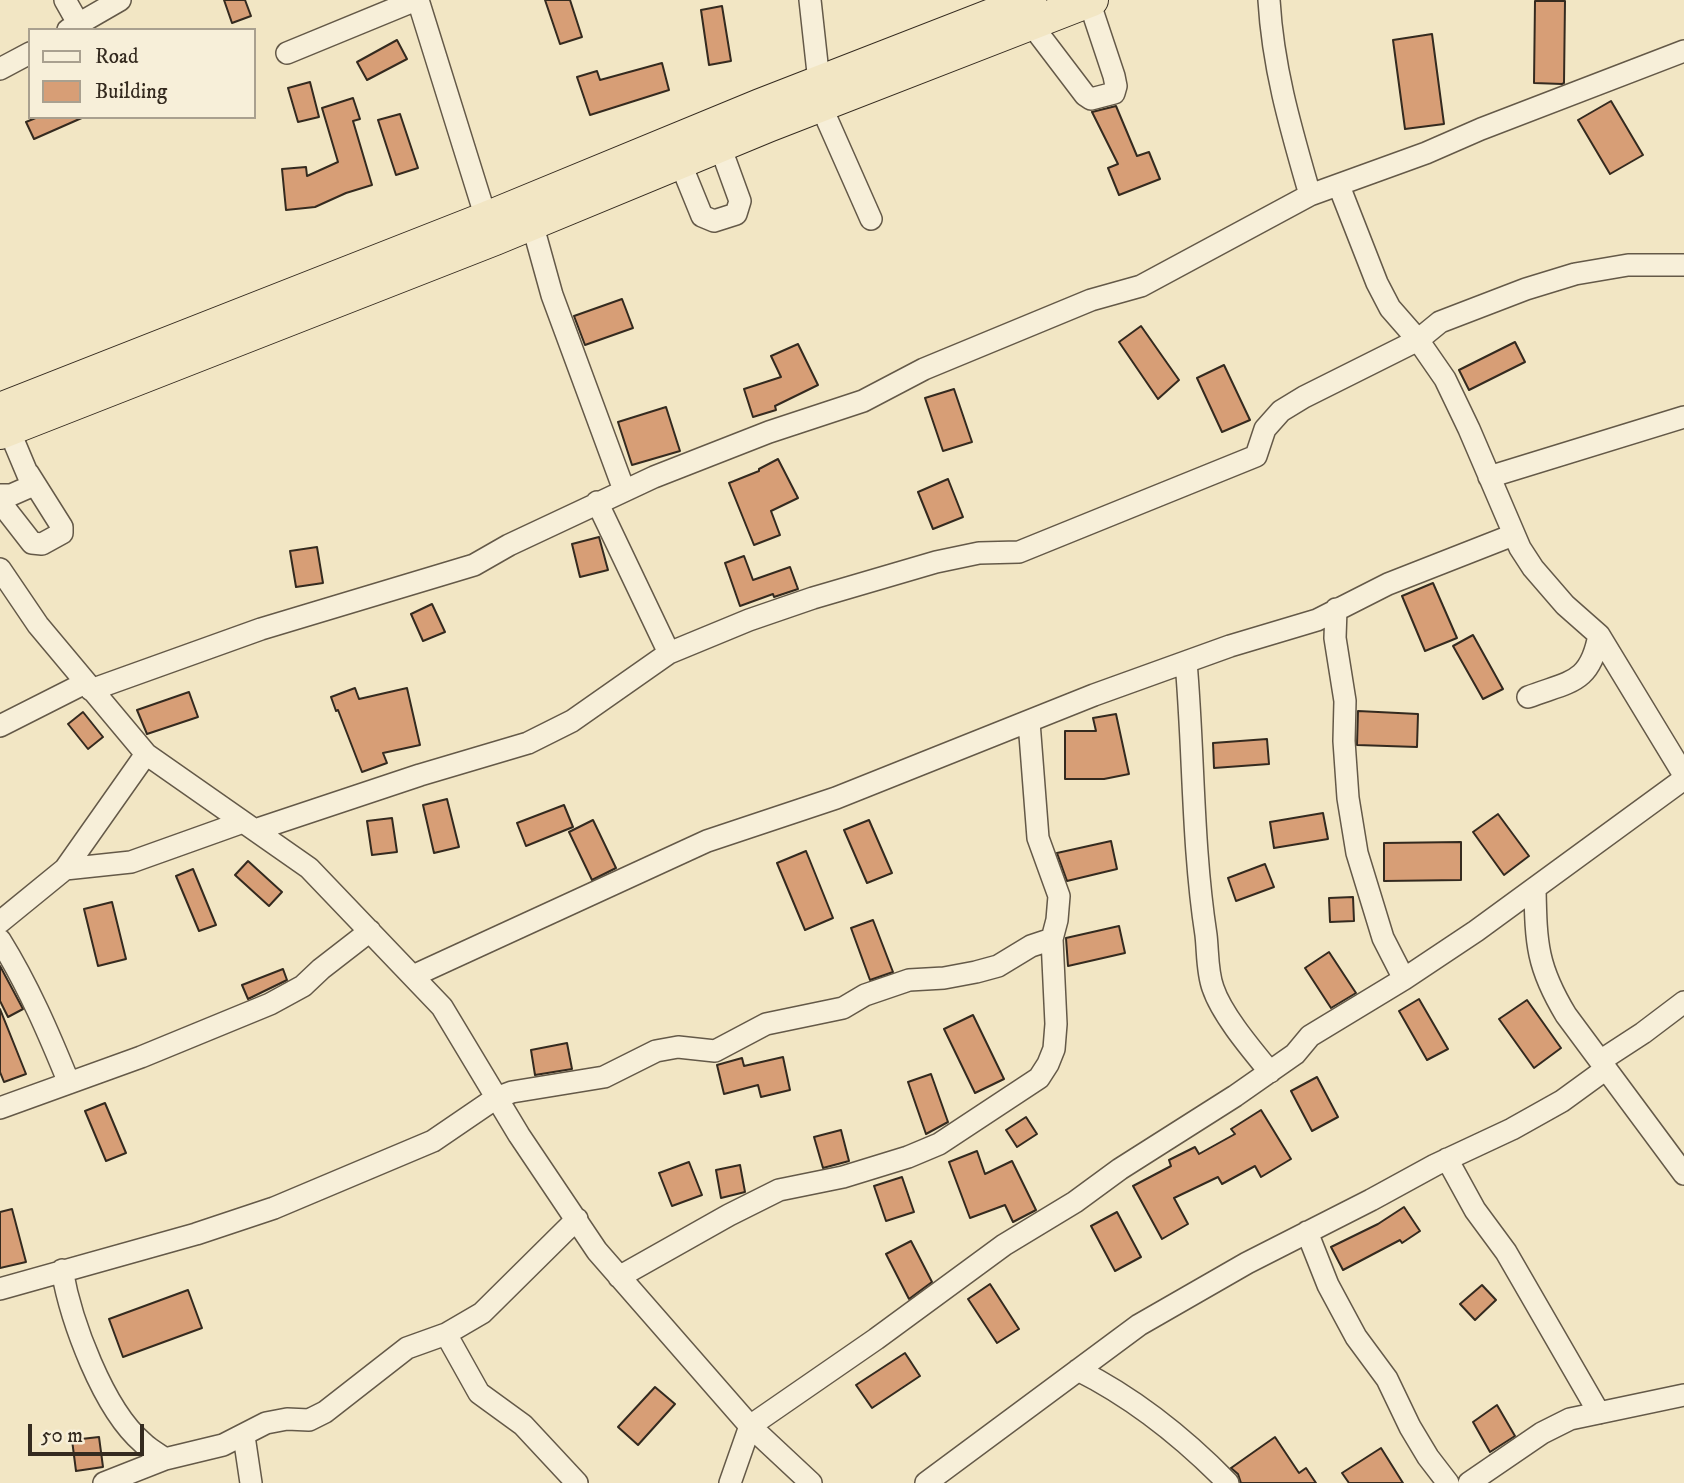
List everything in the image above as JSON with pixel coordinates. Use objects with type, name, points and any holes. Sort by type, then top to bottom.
[{"type":"highway","points":[[3,424],[486,218],[820,94],[1030,12],[1091,1]]},
{"type":"highway","points":[[3,424],[532,223],[720,146],[820,94]]},
{"type":"street","points":[[65,0],[73,27],[120,0]]},
{"type":"street","points":[[287,54],[417,0],[486,218]]},
{"type":"street","points":[[810,0],[820,94],[871,219]]},
{"type":"street","points":[[1269,0],[1271,43],[1288,120],[1310,195]]},
{"type":"street","points":[[1030,12],[1085,95],[1091,99],[1114,93],[1114,76],[1091,1]]},
{"type":"street","points":[[0,726],[88,686],[261,629],[474,565],[624,489],[769,432],[863,401],[924,369],[1091,300],[1141,286],[1310,195],[1684,51]]},
{"type":"street","points":[[0,69],[28,54]]},
{"type":"street","points":[[680,162],[702,216],[714,221],[736,214],[740,201],[720,146]]},
{"type":"street","points":[[730,1483],[750,1426],[876,1339],[1004,1245],[1236,1097],[1295,1054],[1310,1036],[1404,979],[1535,889],[1684,777],[1599,635],[1565,605],[1533,568],[1513,535],[1445,379],[1418,340],[1390,308],[1377,283],[1339,186]]},
{"type":"street","points":[[532,223],[552,295],[624,489]]},
{"type":"street","points":[[65,869],[131,862],[528,743],[572,721],[670,653],[749,620],[936,562],[979,553],[1019,552],[1178,486],[1243,463],[1256,456],[1265,429],[1281,411],[1418,340],[1440,322],[1478,306],[1575,274],[1628,265],[1684,265]]},
{"type":"street","points":[[1489,477],[1684,417]]},
{"type":"street","points":[[0,502],[32,543],[42,544],[62,533],[62,527],[28,473],[3,424]]},
{"type":"street","points":[[0,495],[11,495],[27,488],[30,480],[28,473]]},
{"type":"street","points":[[597,502],[670,653]]},
{"type":"street","points":[[413,976],[707,841],[836,798],[1094,695],[1317,620],[1388,584],[1513,535]]},
{"type":"street","points":[[0,569],[38,625],[146,754],[309,868],[442,1007],[519,1135],[597,1251],[750,1426],[811,1483]]},
{"type":"street","points":[[1336,609],[1335,638],[1345,701],[1344,741],[1348,798],[1357,853],[1383,938],[1404,979]]},
{"type":"street","points":[[1528,697],[1572,681],[1588,670],[1595,655],[1599,635]]},
{"type":"street","points":[[1186,662],[1192,725],[1193,809],[1199,892],[1213,988],[1238,1033],[1270,1072]]},
{"type":"street","points":[[619,1277],[779,1190],[843,1177],[908,1157],[939,1144],[1039,1078],[1054,1049],[1056,1024],[1052,939],[1059,896],[1038,838],[1029,722]]},
{"type":"street","points":[[0,922],[65,869],[146,754]]},
{"type":"street","points":[[1535,889],[1538,949],[1549,987],[1684,1174]]},
{"type":"street","points":[[0,1108],[270,1004],[303,986],[370,931]]},
{"type":"street","points":[[0,1289],[196,1234],[274,1208],[433,1141],[496,1097],[604,1077],[656,1051],[678,1047],[715,1051],[766,1024],[843,1008],[865,995],[909,980],[944,978],[976,972],[998,965],[1031,946],[1052,939]]},
{"type":"street","points":[[0,940],[30,994],[69,1083]]},
{"type":"street","points":[[926,1483],[1139,1325],[1307,1232],[1562,1101],[1603,1065],[1684,1002]]},
{"type":"street","points":[[1447,1159],[1475,1210],[1506,1252],[1599,1413]]},
{"type":"street","points":[[104,1483],[165,1459],[223,1445],[266,1423],[287,1419],[309,1420],[325,1412],[407,1348],[446,1334],[482,1313],[577,1219]]},
{"type":"street","points":[[1307,1232],[1328,1285],[1356,1337],[1387,1379],[1410,1427],[1448,1483]]},
{"type":"street","points":[[62,1270],[68,1302],[108,1400],[141,1442],[165,1459]]},
{"type":"street","points":[[446,1334],[479,1393],[523,1425],[577,1483]]},
{"type":"street","points":[[1078,1370],[1108,1385],[1175,1434],[1228,1483]]},
{"type":"street","points":[[1469,1483],[1542,1433],[1570,1419],[1684,1395]]},
{"type":"street","points":[[244,1436],[251,1483]]},
{"type":"building","points":[[224,0],[245,0],[251,16],[232,23]]},
{"type":"building","points":[[545,0],[570,0],[582,37],[560,44]]},
{"type":"building","points":[[1535,1],[1565,1],[1562,84],[1534,83]]},
{"type":"building","points":[[722,6],[731,61],[709,65],[701,10]]},
{"type":"building","points":[[1432,34],[1444,124],[1405,129],[1393,40]]},
{"type":"building","points":[[397,40],[407,59],[367,80],[357,62]]},
{"type":"building","points":[[662,63],[669,90],[590,115],[577,77],[597,71],[600,80]]},
{"type":"building","points":[[310,82],[319,117],[298,122],[288,88]]},
{"type":"building","points":[[353,98],[360,119],[353,121],[372,185],[315,207],[286,210],[282,169],[306,167],[307,176],[338,162],[322,108]]},
{"type":"building","points":[[1611,101],[1643,155],[1610,174],[1578,120]]},
{"type":"building","points":[[1116,106],[1137,156],[1149,152],[1160,179],[1119,195],[1108,168],[1118,164],[1092,112]]},
{"type":"building","points":[[400,114],[418,168],[396,175],[378,120]]},
{"type":"building","points":[[33,119],[79,119],[34,139],[26,122]]},
{"type":"building","points":[[622,299],[633,328],[585,345],[574,316]]},
{"type":"building","points":[[1141,326],[1179,380],[1158,399],[1119,342]]},
{"type":"building","points":[[1515,342],[1525,362],[1469,390],[1459,370]]},
{"type":"building","points":[[798,344],[818,385],[775,406],[776,410],[753,417],[744,389],[781,377],[771,356]]},
{"type":"building","points":[[1224,365],[1250,420],[1222,432],[1197,378]]},
{"type":"building","points":[[954,389],[972,442],[943,451],[925,398]]},
{"type":"building","points":[[666,407],[680,451],[632,465],[618,422]]},
{"type":"building","points":[[778,459],[798,498],[771,511],[780,535],[754,545],[729,483],[759,471]]},
{"type":"building","points":[[948,479],[963,517],[933,529],[918,492]]},
{"type":"building","points":[[599,537],[608,570],[580,577],[572,544]]},
{"type":"building","points":[[317,547],[323,583],[296,587],[290,551]]},
{"type":"building","points":[[744,556],[753,580],[790,567],[798,589],[774,597],[773,594],[740,606],[725,563]]},
{"type":"building","points":[[1433,583],[1457,638],[1425,651],[1402,596]]},
{"type":"building","points":[[432,604],[445,632],[423,641],[411,614]]},
{"type":"building","points":[[1473,635],[1503,689],[1483,699],[1453,646]]},
{"type":"building","points":[[355,688],[359,699],[407,688],[420,745],[383,753],[387,763],[362,772],[331,697]]},
{"type":"building","points":[[189,692],[198,717],[147,734],[137,710]]},
{"type":"building","points":[[1358,711],[1418,714],[1417,747],[1357,745]]},
{"type":"building","points":[[83,712],[103,737],[88,749],[68,724]]},
{"type":"building","points":[[1116,714],[1129,774],[1104,779],[1065,779],[1065,731],[1096,731],[1093,718]]},
{"type":"building","points":[[1267,739],[1269,764],[1214,768],[1213,743]]},
{"type":"building","points":[[447,799],[459,847],[434,853],[423,805]]},
{"type":"building","points":[[564,805],[573,827],[526,846],[517,823]]},
{"type":"building","points":[[1323,813],[1328,839],[1274,848],[1270,822]]},
{"type":"building","points":[[1498,814],[1529,856],[1504,875],[1473,832]]},
{"type":"building","points":[[392,818],[397,852],[372,855],[367,821]]},
{"type":"building","points":[[593,820],[616,868],[592,880],[569,832]]},
{"type":"building","points":[[869,820],[892,873],[867,883],[844,830]]},
{"type":"building","points":[[1111,841],[1117,869],[1067,881],[1057,853]]},
{"type":"building","points":[[1461,842],[1461,880],[1384,881],[1384,843]]},
{"type":"building","points":[[806,851],[833,918],[805,930],[777,863]]},
{"type":"building","points":[[248,861],[282,892],[269,906],[235,875]]},
{"type":"building","points":[[1265,864],[1274,887],[1236,901],[1228,878]]},
{"type":"building","points":[[193,869],[216,925],[199,931],[176,876]]},
{"type":"building","points":[[1353,897],[1354,921],[1330,922],[1329,898]]},
{"type":"building","points":[[112,902],[126,959],[98,966],[84,909]]},
{"type":"building","points":[[873,920],[893,972],[870,980],[851,928]]},
{"type":"building","points":[[1119,926],[1125,953],[1068,966],[1066,938]]},
{"type":"building","points":[[1329,952],[1356,993],[1331,1008],[1305,968]]},
{"type":"building","points":[[0,966],[23,1009],[8,1017],[0,1001]]},
{"type":"building","points":[[283,969],[287,980],[248,999],[242,985]]},
{"type":"building","points":[[1419,999],[1448,1049],[1427,1060],[1399,1011]]},
{"type":"building","points":[[1527,1000],[1561,1048],[1534,1068],[1499,1019]]},
{"type":"building","points":[[0,1009],[26,1074],[4,1082],[0,1072]]},
{"type":"building","points":[[973,1015],[1004,1079],[975,1093],[944,1029]]},
{"type":"building","points":[[567,1043],[572,1069],[535,1075],[531,1050]]},
{"type":"building","points":[[783,1057],[790,1090],[761,1097],[758,1085],[724,1094],[717,1065],[742,1058],[744,1066]]},
{"type":"building","points":[[931,1074],[948,1122],[926,1134],[908,1082]]},
{"type":"building","points":[[1317,1077],[1338,1117],[1312,1131],[1291,1091]]},
{"type":"building","points":[[105,1103],[126,1153],[106,1161],[85,1111]]},
{"type":"building","points":[[1261,1110],[1291,1159],[1261,1177],[1255,1166],[1222,1184],[1218,1177],[1174,1198],[1188,1224],[1162,1239],[1133,1186],[1171,1166],[1169,1160],[1195,1147],[1199,1154],[1235,1134],[1231,1129]]},
{"type":"building","points":[[1026,1117],[1037,1134],[1017,1147],[1006,1130]]},
{"type":"building","points":[[841,1130],[849,1161],[823,1168],[814,1137]]},
{"type":"building","points":[[977,1151],[985,1174],[1012,1161],[1036,1210],[1013,1222],[1005,1205],[970,1218],[949,1162]]},
{"type":"building","points":[[689,1162],[702,1195],[672,1206],[659,1173]]},
{"type":"building","points":[[740,1165],[745,1192],[721,1198],[716,1170]]},
{"type":"building","points":[[902,1177],[914,1212],[886,1221],[874,1186]]},
{"type":"building","points":[[1404,1207],[1420,1231],[1402,1243],[1400,1240],[1343,1270],[1331,1247],[1378,1224]]},
{"type":"building","points":[[12,1209],[26,1262],[0,1268],[0,1212]]},
{"type":"building","points":[[1117,1212],[1141,1257],[1115,1271],[1091,1226]]},
{"type":"building","points":[[911,1241],[932,1282],[909,1299],[886,1254]]},
{"type":"building","points":[[990,1284],[1019,1329],[997,1343],[968,1299]]},
{"type":"building","points":[[1482,1285],[1496,1300],[1475,1320],[1460,1304]]},
{"type":"building","points":[[188,1290],[202,1328],[123,1357],[109,1319]]},
{"type":"building","points":[[905,1353],[920,1376],[872,1408],[856,1385]]},
{"type":"building","points":[[655,1387],[675,1404],[638,1445],[618,1427]]},
{"type":"building","points":[[1497,1405],[1515,1436],[1490,1452],[1473,1422]]},
{"type":"building","points":[[99,1437],[103,1467],[76,1471],[72,1440]]},
{"type":"building","points":[[1275,1437],[1299,1473],[1306,1468],[1316,1483],[1241,1483],[1238,1474],[1231,1468]]},
{"type":"building","points":[[1381,1448],[1403,1483],[1349,1483],[1342,1473]]}]
